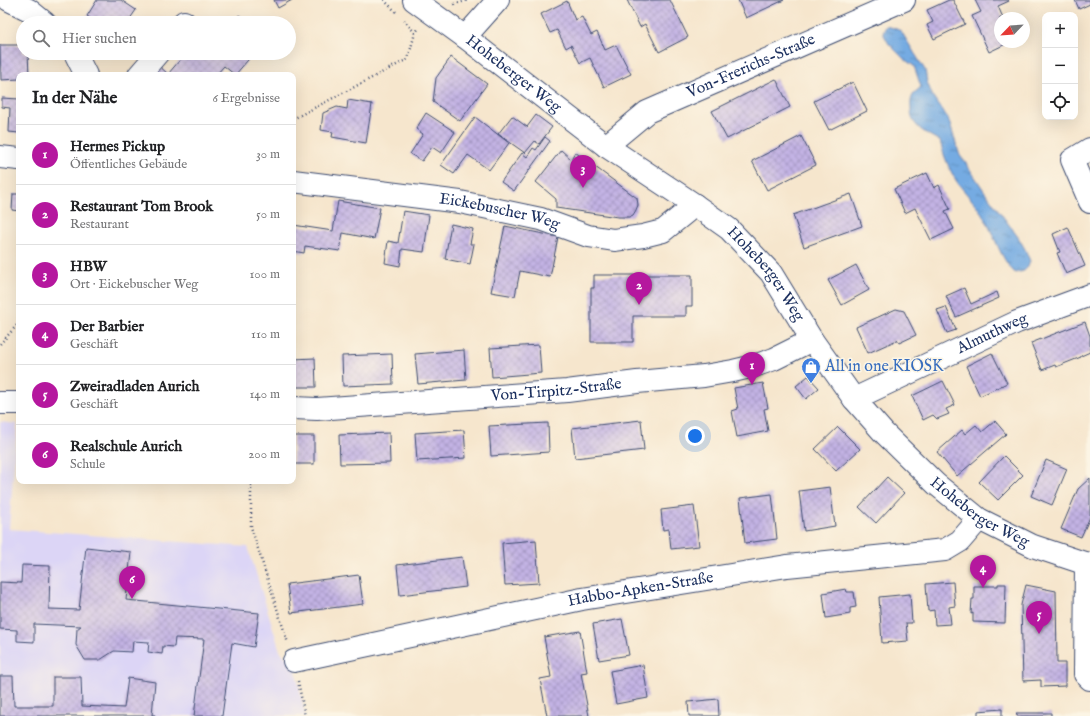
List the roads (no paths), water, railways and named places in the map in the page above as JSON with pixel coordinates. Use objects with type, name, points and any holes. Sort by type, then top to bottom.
[{"type":"street","points":[[9,0],[29,10],[36,16]]},
{"type":"street","name":"Hoheberger Weg","points":[[414,0],[465,37],[606,146],[696,205],[729,229],[771,273],[812,340],[854,399],[883,432],[936,484],[979,519],[1033,546],[1088,564]]},
{"type":"street","points":[[465,37],[498,0]]},
{"type":"street","name":"Von-Frerichs-Straße","points":[[606,146],[647,112],[904,0]]},
{"type":"street","points":[[78,60],[84,72]]},
{"type":"street","points":[[142,72],[152,60]]},
{"type":"street","points":[[1090,149],[1072,160],[1090,202]]},
{"type":"street","points":[[0,158],[16,159]]},
{"type":"street","name":"Eickebuscher Weg","points":[[296,181],[460,202],[541,219],[588,236],[614,240],[643,236],[663,230],[696,205]]},
{"type":"street","name":"Almuthweg","points":[[854,399],[1017,322],[1090,295]]},
{"type":"street","name":"Von-Tirpitz-Straße","points":[[296,408],[317,409],[567,391],[637,382],[704,376],[754,366],[812,340]]},
{"type":"street","points":[[0,403],[16,403]]},
{"type":"street","name":"Habbo-Apken-Straße","points":[[294,661],[582,599],[787,566],[945,550],[960,541],[979,519]]},
{"type":"street","points":[[1088,564],[1085,674],[1090,679]]},
{"type":"water","points":[[886,26],[901,31],[925,70],[927,82],[933,97],[948,118],[959,153],[1025,249],[1030,261],[1028,267],[1024,271],[1015,273],[1005,261],[982,213],[953,176],[945,158],[940,141],[921,130],[915,124],[911,112],[911,104],[914,94],[921,87],[914,66],[904,59],[889,44],[883,33]]},
{"type":"place","name":"HBW","points":[[583,188]]},
{"type":"place","name":"Restaurant Tom Brook","points":[[639,305]]},
{"type":"place","name":"All in one KIOSK","points":[[811,384]]},
{"type":"place","name":"Hermes Pickup","points":[[752,385]]},
{"type":"place","name":"Der Barbier","points":[[983,588]]},
{"type":"place","name":"Realschule Aurich","points":[[132,599]]},
{"type":"place","name":"Zweiradladen Aurich","points":[[1039,634]]}]
